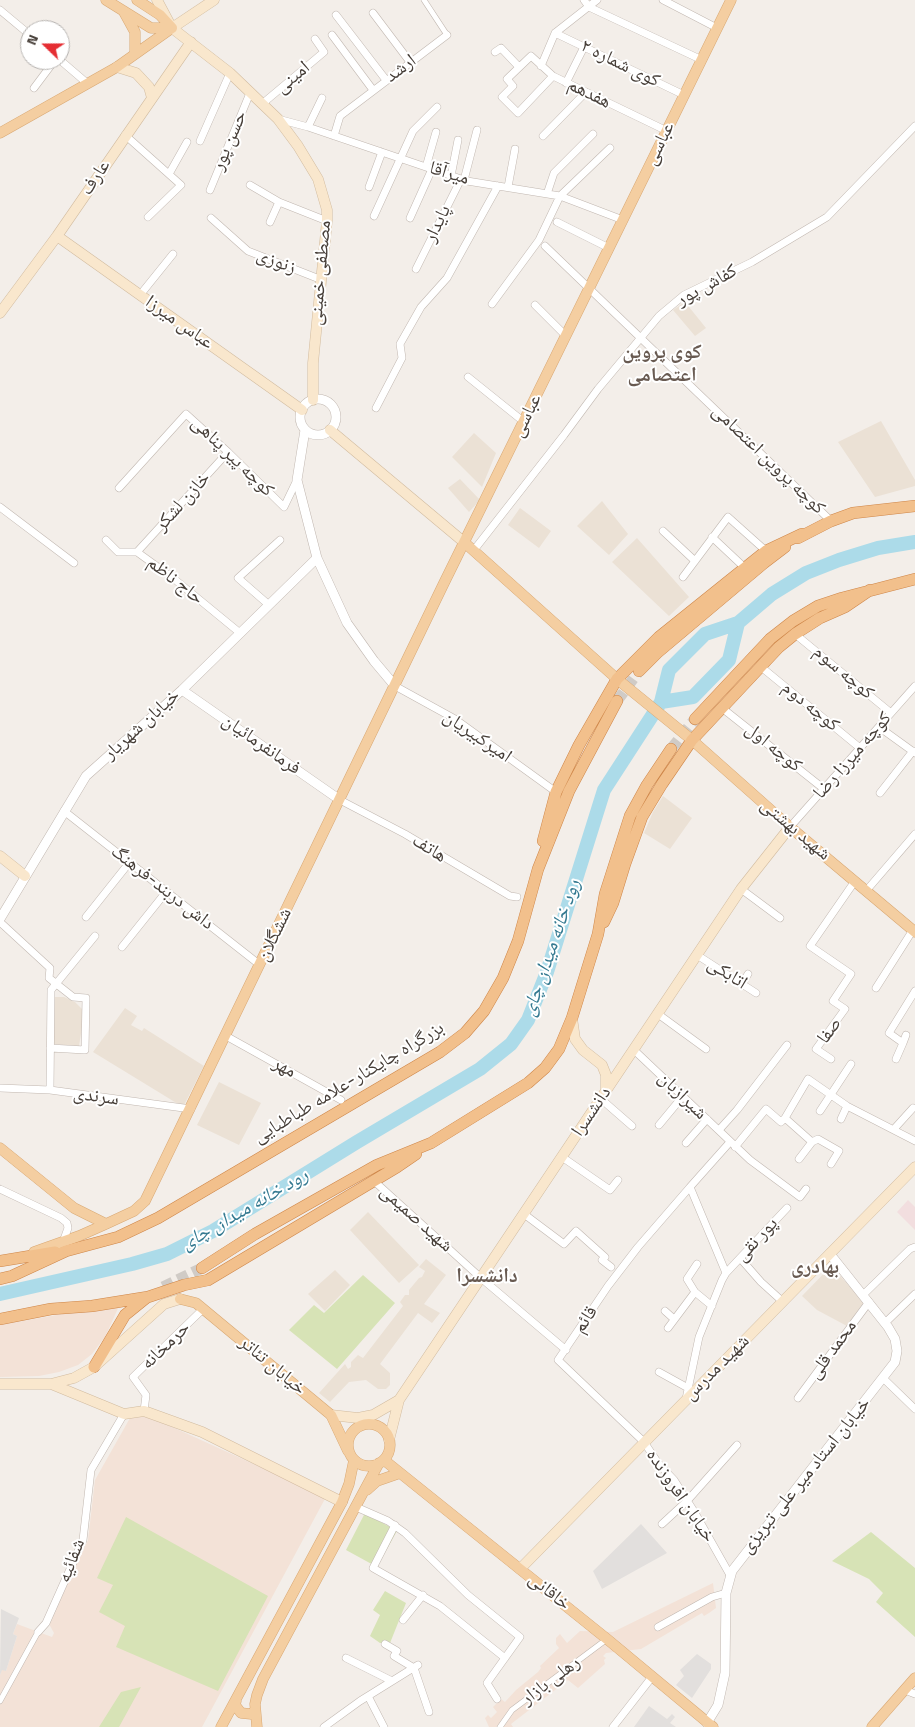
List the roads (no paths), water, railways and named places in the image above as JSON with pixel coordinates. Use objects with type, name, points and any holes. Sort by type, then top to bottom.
[{"type":"highway","points":[[538,869],[545,830],[556,792],[579,745],[617,678],[659,637],[766,551],[853,513],[915,506]]},
{"type":"highway","points":[[640,671],[657,653],[725,595],[802,534]]},
{"type":"highway","points":[[695,718],[770,640],[793,621],[818,606],[915,579]]},
{"type":"highway","points":[[598,934],[613,903],[642,817],[692,740],[760,666],[796,634],[870,590]]},
{"type":"highway","name":"بزرگراه چایکنار-علامه طباطبایی","points":[[0,1278],[12,1276],[65,1246],[118,1237],[158,1218],[440,1052],[465,1033],[484,1011],[503,978],[518,941],[538,869],[569,791],[617,701]]},
{"type":"highway","points":[[0,1319],[51,1309],[92,1306],[148,1297],[184,1285],[208,1280],[397,1167],[430,1143],[528,1083],[545,1068],[559,1049],[572,1018],[598,934],[605,894],[630,816],[647,785],[671,749]]},
{"type":"highway","points":[[202,1268],[255,1234],[376,1164],[430,1143]]},
{"type":"highway","points":[[0,1261],[65,1246]]},
{"type":"highway","points":[[94,1367],[125,1315],[148,1297]]},
{"type":"main road","points":[[106,0],[151,28],[172,28]]},
{"type":"main road","points":[[137,0],[160,14],[172,28]]},
{"type":"main road","points":[[157,0],[172,28]]},
{"type":"main road","points":[[0,133],[117,67],[214,0]]},
{"type":"main road","name":"عباسی","points":[[590,288],[731,0]]},
{"type":"main road","points":[[124,11],[135,32],[136,53]]},
{"type":"main road","name":"مصطفی خمینی","points":[[172,28],[230,73],[278,119],[298,146],[318,179],[327,210],[327,221],[313,363],[313,400]]},
{"type":"main road","name":"عارف","points":[[0,313],[57,236],[191,42]]},
{"type":"main road","points":[[117,67],[136,73],[148,87],[152,98]]},
{"type":"main road","name":"عباس میرزا","points":[[57,236],[302,410]]},
{"type":"main road","name":"عباسى","points":[[465,543],[590,288]]},
{"type":"main road","points":[[330,430],[474,550],[617,678]]},
{"type":"main road","name":"ششگلان","points":[[65,1246],[134,1211],[145,1201],[465,543]]},
{"type":"main road","name":"شهید بهشتى","points":[[617,678],[677,727],[790,827],[914,931]]},
{"type":"main road","name":"دانشسرا","points":[[399,1400],[741,890],[790,827]]},
{"type":"main road","points":[[0,856],[25,876]]},
{"type":"main road","points":[[572,1018],[575,1039],[583,1050],[602,1065],[606,1075],[604,1095]]},
{"type":"main road","points":[[0,1148],[74,1208],[106,1224]]},
{"type":"main road","name":"شهید مدرس","points":[[520,1569],[915,1167]]},
{"type":"main road","name":"خیابان تئاتر","points":[[94,1367],[164,1304],[180,1299],[196,1303],[331,1415],[348,1451]]},
{"type":"main road","points":[[0,1384],[51,1384],[74,1378],[94,1367]]},
{"type":"main road","points":[[51,1384],[124,1414],[144,1410],[202,1432],[342,1502]]},
{"type":"main road","points":[[331,1415],[358,1418],[373,1415],[399,1400]]},
{"type":"main road","points":[[257,1727],[256,1695],[364,1492],[389,1450],[389,1440],[399,1400]]},
{"type":"main road","points":[[382,1462],[374,1466],[363,1466],[354,1460],[348,1451],[348,1440],[354,1430],[363,1425],[374,1425],[387,1434],[389,1440]]},
{"type":"main road","points":[[221,1727],[342,1502],[349,1484],[354,1460]]},
{"type":"main road","name":"خاقانی","points":[[382,1462],[400,1473],[520,1569],[710,1725]]},
{"type":"main road","points":[[364,1492],[377,1482],[400,1473]]},
{"type":"main road","points":[[872,1727],[915,1678]]},
{"type":"main road","points":[[236,1700],[235,1705],[241,1713],[251,1714],[255,1711]]},
{"type":"street","name":"ارشد","points":[[334,136],[340,116],[447,35],[424,0]]},
{"type":"street","points":[[584,0],[589,6],[702,60]]},
{"type":"street","points":[[553,76],[518,113],[502,97],[513,86],[507,79],[531,56],[541,66],[555,33],[598,0]]},
{"type":"street","points":[[662,0],[717,28]]},
{"type":"street","points":[[0,10],[20,27]]},
{"type":"street","points":[[373,12],[410,62]]},
{"type":"street","points":[[336,15],[386,80]]},
{"type":"street","name":"کوی شماره ۲","points":[[555,33],[684,95]]},
{"type":"street","points":[[332,35],[373,90]]},
{"type":"street","name":"امینی","points":[[262,104],[324,52],[315,39]]},
{"type":"street","points":[[566,83],[584,47]]},
{"type":"street","points":[[495,52],[501,48],[519,68]]},
{"type":"street","name":"هفدهم","points":[[541,66],[553,76],[566,83],[667,131]]},
{"type":"street","points":[[70,69],[88,84]]},
{"type":"street","points":[[34,88],[48,70]]},
{"type":"street","points":[[200,141],[230,73]]},
{"type":"street","points":[[543,136],[586,92]]},
{"type":"street","name":"حسن پور","points":[[210,190],[250,93]]},
{"type":"street","points":[[308,127],[322,98]]},
{"type":"street","points":[[374,216],[413,131],[437,107]]},
{"type":"street","name":"میرآقا","points":[[278,119],[308,127],[451,176],[560,196],[623,220]]},
{"type":"street","name":"کفاش پور","points":[[474,550],[598,389],[659,316],[684,295],[752,262],[827,217],[915,126]]},
{"type":"street","name":"پایدار","points":[[416,269],[462,179],[477,130]]},
{"type":"street","points":[[410,218],[429,168],[436,132]]},
{"type":"street","points":[[547,194],[554,173],[593,134]]},
{"type":"street","points":[[125,135],[181,185],[148,217]]},
{"type":"street","points":[[451,176],[458,140]]},
{"type":"street","points":[[169,174],[187,142]]},
{"type":"street","points":[[492,304],[539,240],[560,196],[610,148]]},
{"type":"street","points":[[508,187],[515,149]]},
{"type":"street","points":[[369,187],[382,152]]},
{"type":"street","points":[[250,185],[280,202],[327,221]]},
{"type":"street","points":[[376,408],[402,358],[400,344],[421,307],[446,278],[498,186]]},
{"type":"street","points":[[270,222],[280,202]]},
{"type":"street","name":"زنوزی","points":[[211,218],[248,251],[322,280]]},
{"type":"street","points":[[557,222],[609,248]]},
{"type":"street","name":"کوچه پروین اعتصامی","points":[[545,246],[831,521]]},
{"type":"street","points":[[140,295],[173,254]]},
{"type":"street","points":[[536,305],[566,336]]},
{"type":"street","points":[[468,377],[524,422]]},
{"type":"street","points":[[313,400],[324,401],[333,408],[335,419],[330,430],[326,433],[316,435],[305,430],[300,421],[302,410],[306,404],[313,400]]},
{"type":"street","name":"کوچه پیر پناهی","points":[[119,488],[186,414],[284,507],[298,480]]},
{"type":"street","points":[[305,430],[298,480],[317,558],[347,623],[374,661],[395,686]]},
{"type":"street","name":"خازن لشکر","points":[[138,552],[228,452]]},
{"type":"street","points":[[0,507],[74,563]]},
{"type":"street","points":[[683,577],[728,517],[766,551]]},
{"type":"street","points":[[663,531],[695,561]]},
{"type":"street","points":[[712,537],[745,568]]},
{"type":"street","name":"حاج ناظم","points":[[106,540],[118,552],[138,552],[174,578],[240,633]]},
{"type":"street","points":[[268,605],[238,578],[280,540]]},
{"type":"street","name":"خیابان شهریار","points":[[0,920],[86,776],[182,690],[317,558]]},
{"type":"street","name":"کوچه سوم","points":[[796,634],[891,713]]},
{"type":"street","name":"کوچه دوم","points":[[760,666],[860,748]]},
{"type":"street","name":"امیرکبیریان","points":[[395,686],[455,719],[556,792]]},
{"type":"street","name":"کوچه میرزا رضا","points":[[790,827],[915,686]]},
{"type":"street","name":"فرمانفرمائیان","points":[[182,690],[340,800]]},
{"type":"street","name":"کوچه اول","points":[[722,708],[824,789]]},
{"type":"street","points":[[879,727],[914,752],[880,793]]},
{"type":"street","name":"هاتف","points":[[340,800],[405,834],[510,896],[517,897]]},
{"type":"street","name":"داش دربند-فرهنگ","points":[[64,812],[260,965]]},
{"type":"street","points":[[866,891],[915,834]]},
{"type":"street","points":[[86,917],[129,862]]},
{"type":"street","name":"صفا","points":[[832,1059],[816,1049],[845,1009],[833,1001],[851,974],[810,946],[855,881]]},
{"type":"street","points":[[741,890],[780,918]]},
{"type":"street","points":[[122,946],[166,892]]},
{"type":"street","points":[[0,920],[50,968],[49,978],[73,997],[86,998],[85,1050],[50,1048]]},
{"type":"street","points":[[876,988],[914,931]]},
{"type":"street","points":[[50,1090],[51,990],[95,936]]},
{"type":"street","name":"اتابکی","points":[[697,955],[756,992]]},
{"type":"street","points":[[742,984],[748,974]]},
{"type":"street","points":[[896,1059],[905,1039],[889,1033],[915,991]]},
{"type":"street","points":[[658,1014],[706,1049]]},
{"type":"street","name":"مهر","points":[[226,1036],[341,1100]]},
{"type":"street","points":[[718,1130],[738,1110],[787,1045]]},
{"type":"street","name":"شیرازبان","points":[[634,1050],[750,1160],[800,1197],[806,1189]]},
{"type":"street","points":[[820,1111],[851,1064]]},
{"type":"street","points":[[733,1144],[766,1109],[781,1122],[808,1079],[847,1106],[915,1141]]},
{"type":"street","name":"سرندی","points":[[0,1088],[50,1090],[191,1109]]},
{"type":"street","points":[[604,1095],[632,1126]]},
{"type":"street","points":[[659,1125],[683,1096]]},
{"type":"street","points":[[841,1119],[847,1106]]},
{"type":"street","points":[[894,1129],[913,1108]]},
{"type":"street","points":[[785,1118],[815,1140],[840,1152],[831,1164]]},
{"type":"street","points":[[686,1143],[707,1119]]},
{"type":"street","points":[[799,1159],[815,1140]]},
{"type":"street","name":"قائم","points":[[644,1442],[558,1360],[608,1286],[638,1247],[690,1187],[733,1144]]},
{"type":"street","points":[[562,1157],[610,1190],[618,1180]]},
{"type":"street","name":"شهید صمیمی","points":[[374,1181],[481,1278],[566,1350]]},
{"type":"street","points":[[690,1187],[726,1273]]},
{"type":"street","points":[[0,1188],[61,1218],[67,1223],[65,1246]]},
{"type":"street","name":"پور نقی","points":[[686,1399],[699,1337],[722,1280],[726,1273],[787,1208]]},
{"type":"street","points":[[524,1214],[564,1244],[576,1231],[606,1257],[602,1260],[611,1267]]},
{"type":"street","name":"محمد قلی","points":[[798,1398],[866,1299],[910,1249],[915,1247]]},
{"type":"street","name":"خیابان استاد میر علی تبریزی","points":[[710,1725],[718,1705],[725,1673],[726,1593],[730,1575],[742,1556],[884,1379],[895,1362],[897,1351],[896,1339],[830,1254]]},
{"type":"street","points":[[740,1258],[761,1282],[782,1301]]},
{"type":"street","points":[[697,1264],[687,1279],[695,1292],[712,1306]]},
{"type":"street","points":[[668,1328],[695,1292]]},
{"type":"street","points":[[885,1323],[915,1294]]},
{"type":"street","name":"حرمخانه","points":[[144,1410],[146,1395],[133,1377],[203,1309]]},
{"type":"street","points":[[664,1311],[674,1319]]},
{"type":"street","points":[[659,1372],[688,1388]]},
{"type":"street","points":[[884,1379],[915,1409]]},
{"type":"street","name":"شفائیه","points":[[0,1702],[38,1632],[46,1623],[83,1540],[91,1470],[124,1414]]},
{"type":"street","name":"خیابان افروزنده","points":[[644,1442],[658,1463],[674,1480],[730,1575]]},
{"type":"street","points":[[662,1524],[687,1501],[737,1444]]},
{"type":"street","points":[[356,1507],[395,1525],[415,1541],[468,1595],[520,1637],[487,1683],[497,1699]]},
{"type":"street","points":[[395,1525],[373,1568],[423,1595],[453,1616],[504,1658]]},
{"type":"street","points":[[658,1627],[712,1597],[726,1593]]},
{"type":"street","points":[[403,1620],[423,1595]]},
{"type":"street","name":"رهلی بازار","points":[[500,1727],[512,1710],[607,1639]]},
{"type":"street","points":[[385,1644],[397,1650],[394,1656],[416,1666],[429,1712]]},
{"type":"street","points":[[346,1658],[392,1681]]},
{"type":"street","points":[[324,1727],[368,1696],[416,1666]]},
{"type":"street","points":[[613,1727],[652,1676]]},
{"type":"street","points":[[905,1690],[915,1694]]},
{"type":"street","points":[[368,1696],[384,1727]]},
{"type":"waterway","name":"رود خانه میدان چای","points":[[0,1294],[132,1264],[167,1254],[213,1231],[480,1069],[511,1044],[528,1020],[547,972],[604,790],[661,702],[693,697],[729,660],[738,623],[772,594],[806,573],[839,560],[878,548],[915,542]]},
{"type":"waterway","points":[[661,702],[669,670],[705,634],[738,623]]},
{"type":"tunnel","points":[[617,701],[639,671]]},
{"type":"tunnel","points":[[671,749],[695,719]]},
{"type":"tunnel","points":[[163,1287],[202,1268]]},
{"type":"district","name":"کوی پروین اعتصامی","points":[[662,364]]},
{"type":"district","name":"بهادری","points":[[815,1268]]},
{"type":"district","name":"دانشسرا","points":[[487,1277]]}]
